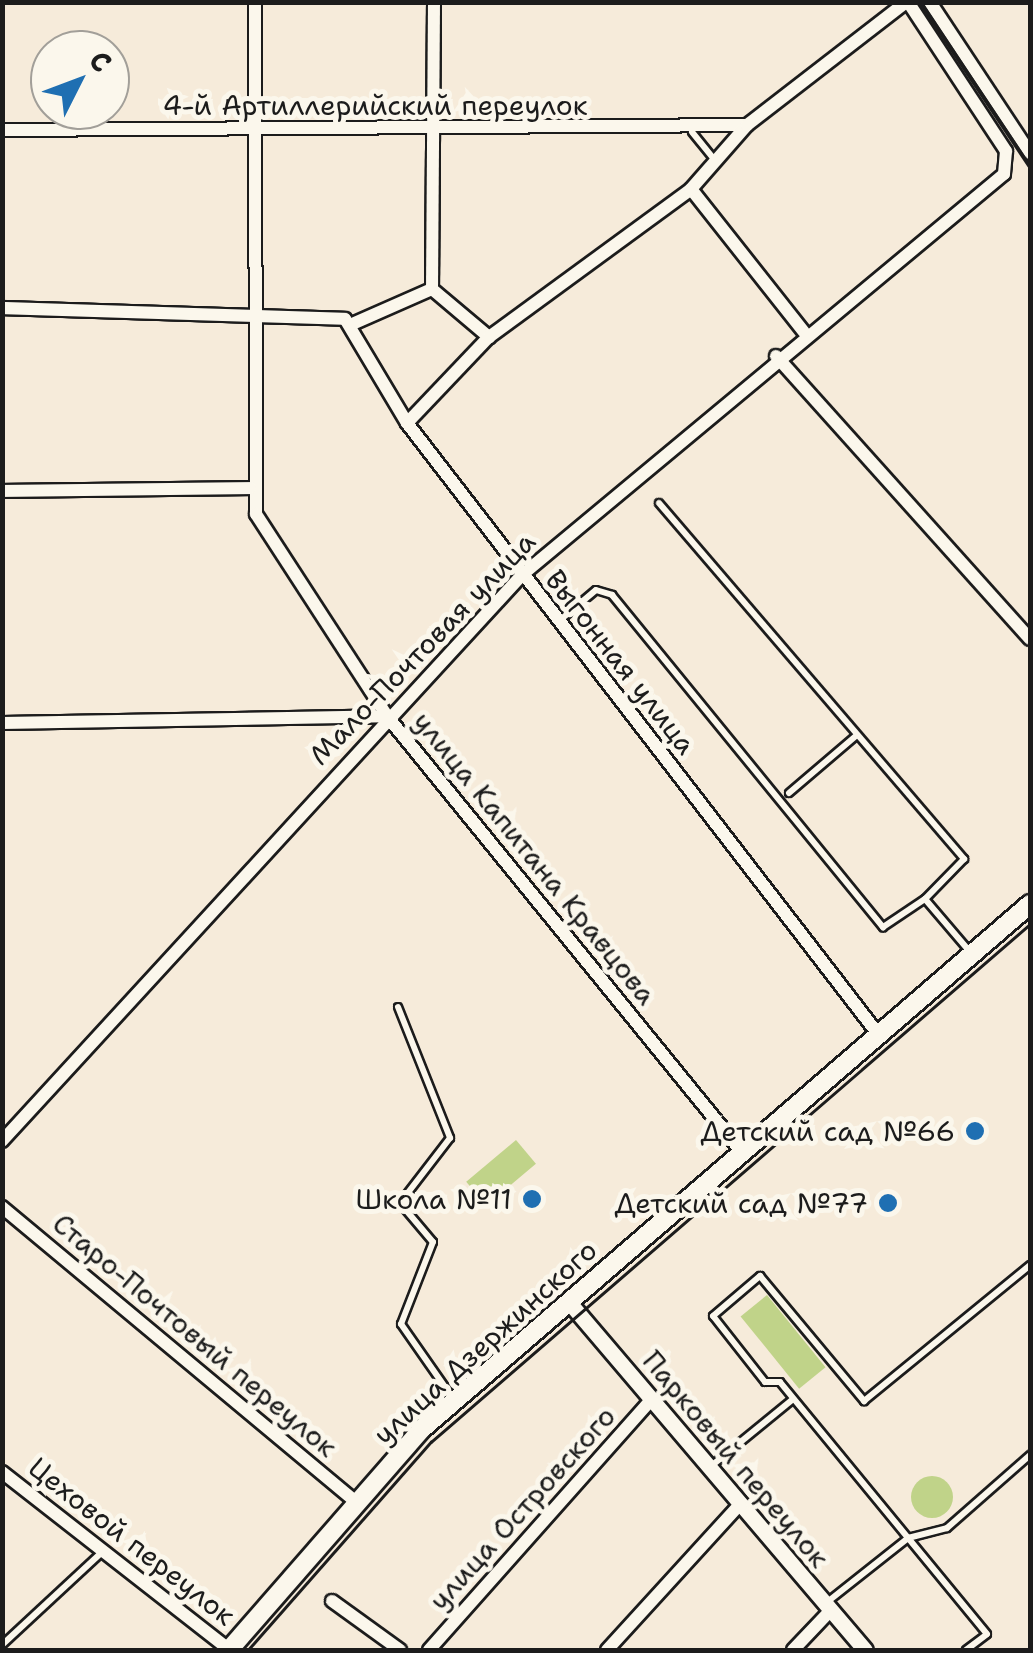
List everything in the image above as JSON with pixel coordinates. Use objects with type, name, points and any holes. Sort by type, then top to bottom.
[{"type":"main road","name":"улица Дзержинского","points":[[230,1650],[356,1502],[454,1400],[1030,904]]},
{"type":"street","name":"улица Капитана Кравцова","points":[[254,2],[250,488],[262,525],[387,716],[741,1152]]},
{"type":"street","points":[[432,289],[434,2]]},
{"type":"street","points":[[407,423],[489,337],[691,189],[714,158],[747,125],[907,2]]},
{"type":"street","name":"Мало-Почтовая улица","points":[[2,1141],[387,716],[522,574],[804,332],[1004,174],[1008,157],[907,2]]},
{"type":"street","points":[[944,2],[930,3],[1030,153]]},
{"type":"street","name":"4-й Артиллерийский переулок","points":[[2,130],[692,132],[747,125]]},
{"type":"street","points":[[691,189],[804,332]]},
{"type":"street","points":[[350,326],[432,289]]},
{"type":"street","points":[[432,289],[489,337]]},
{"type":"street","points":[[2,308],[252,312]]},
{"type":"street","name":"Выгонная улица","points":[[252,312],[337,314],[350,326],[407,423],[878,1034]]},
{"type":"street","points":[[776,356],[1030,639]]},
{"type":"street","points":[[2,490],[250,488]]},
{"type":"street","points":[[2,724],[387,716]]},
{"type":"street","name":"Старо-Почтовый переулок","points":[[2,1207],[356,1502]]},
{"type":"street","name":"Парковый переулок","points":[[568,1301],[865,1650]]},
{"type":"street","name":"улица Островского","points":[[429,1650],[652,1399]]},
{"type":"street","name":"Цеховой переулок","points":[[2,1472],[230,1650]]},
{"type":"street","points":[[607,1650],[740,1503]]},
{"type":"street","points":[[332,1601],[400,1650]]},
{"type":"street","points":[[793,1650],[828,1607]]},
{"type":"lane","points":[[692,132],[714,158]]},
{"type":"lane","points":[[558,622],[596,590],[612,595],[883,928],[925,899],[966,863],[659,504]]},
{"type":"lane","points":[[789,793],[857,735]]},
{"type":"lane","points":[[925,899],[972,954]]},
{"type":"lane","points":[[398,1007],[450,1138],[400,1202],[432,1242],[401,1324],[454,1400]]},
{"type":"lane","points":[[966,1650],[987,1634],[780,1382],[765,1382],[712,1316],[760,1276],[864,1401],[1030,1268]]},
{"type":"lane","points":[[710,1467],[794,1399]]},
{"type":"lane","points":[[828,1607],[908,1538],[947,1528],[1030,1455]]},
{"type":"lane","points":[[2,1645],[104,1551]]},
{"type":"green space","points":[[516,1140],[536,1164],[486,1206],[466,1182]]},
{"type":"green space","points":[[767,1295],[826,1367],[799,1389],[741,1316]]},
{"type":"green space","points":[[932,1476],[947,1482],[953,1497],[947,1512],[932,1518],[917,1512],[911,1497],[917,1482]]},
{"type":"tram line","points":[[248,1650],[431,1442],[1030,924]]},
{"type":"railway","points":[[920,2],[1030,167]]},
{"type":"place","name":"Детский сад №66","points":[[975,1131]]},
{"type":"place","name":"Школа №11","points":[[532,1199]]},
{"type":"place","name":"Детский сад №77","points":[[888,1203]]}]
